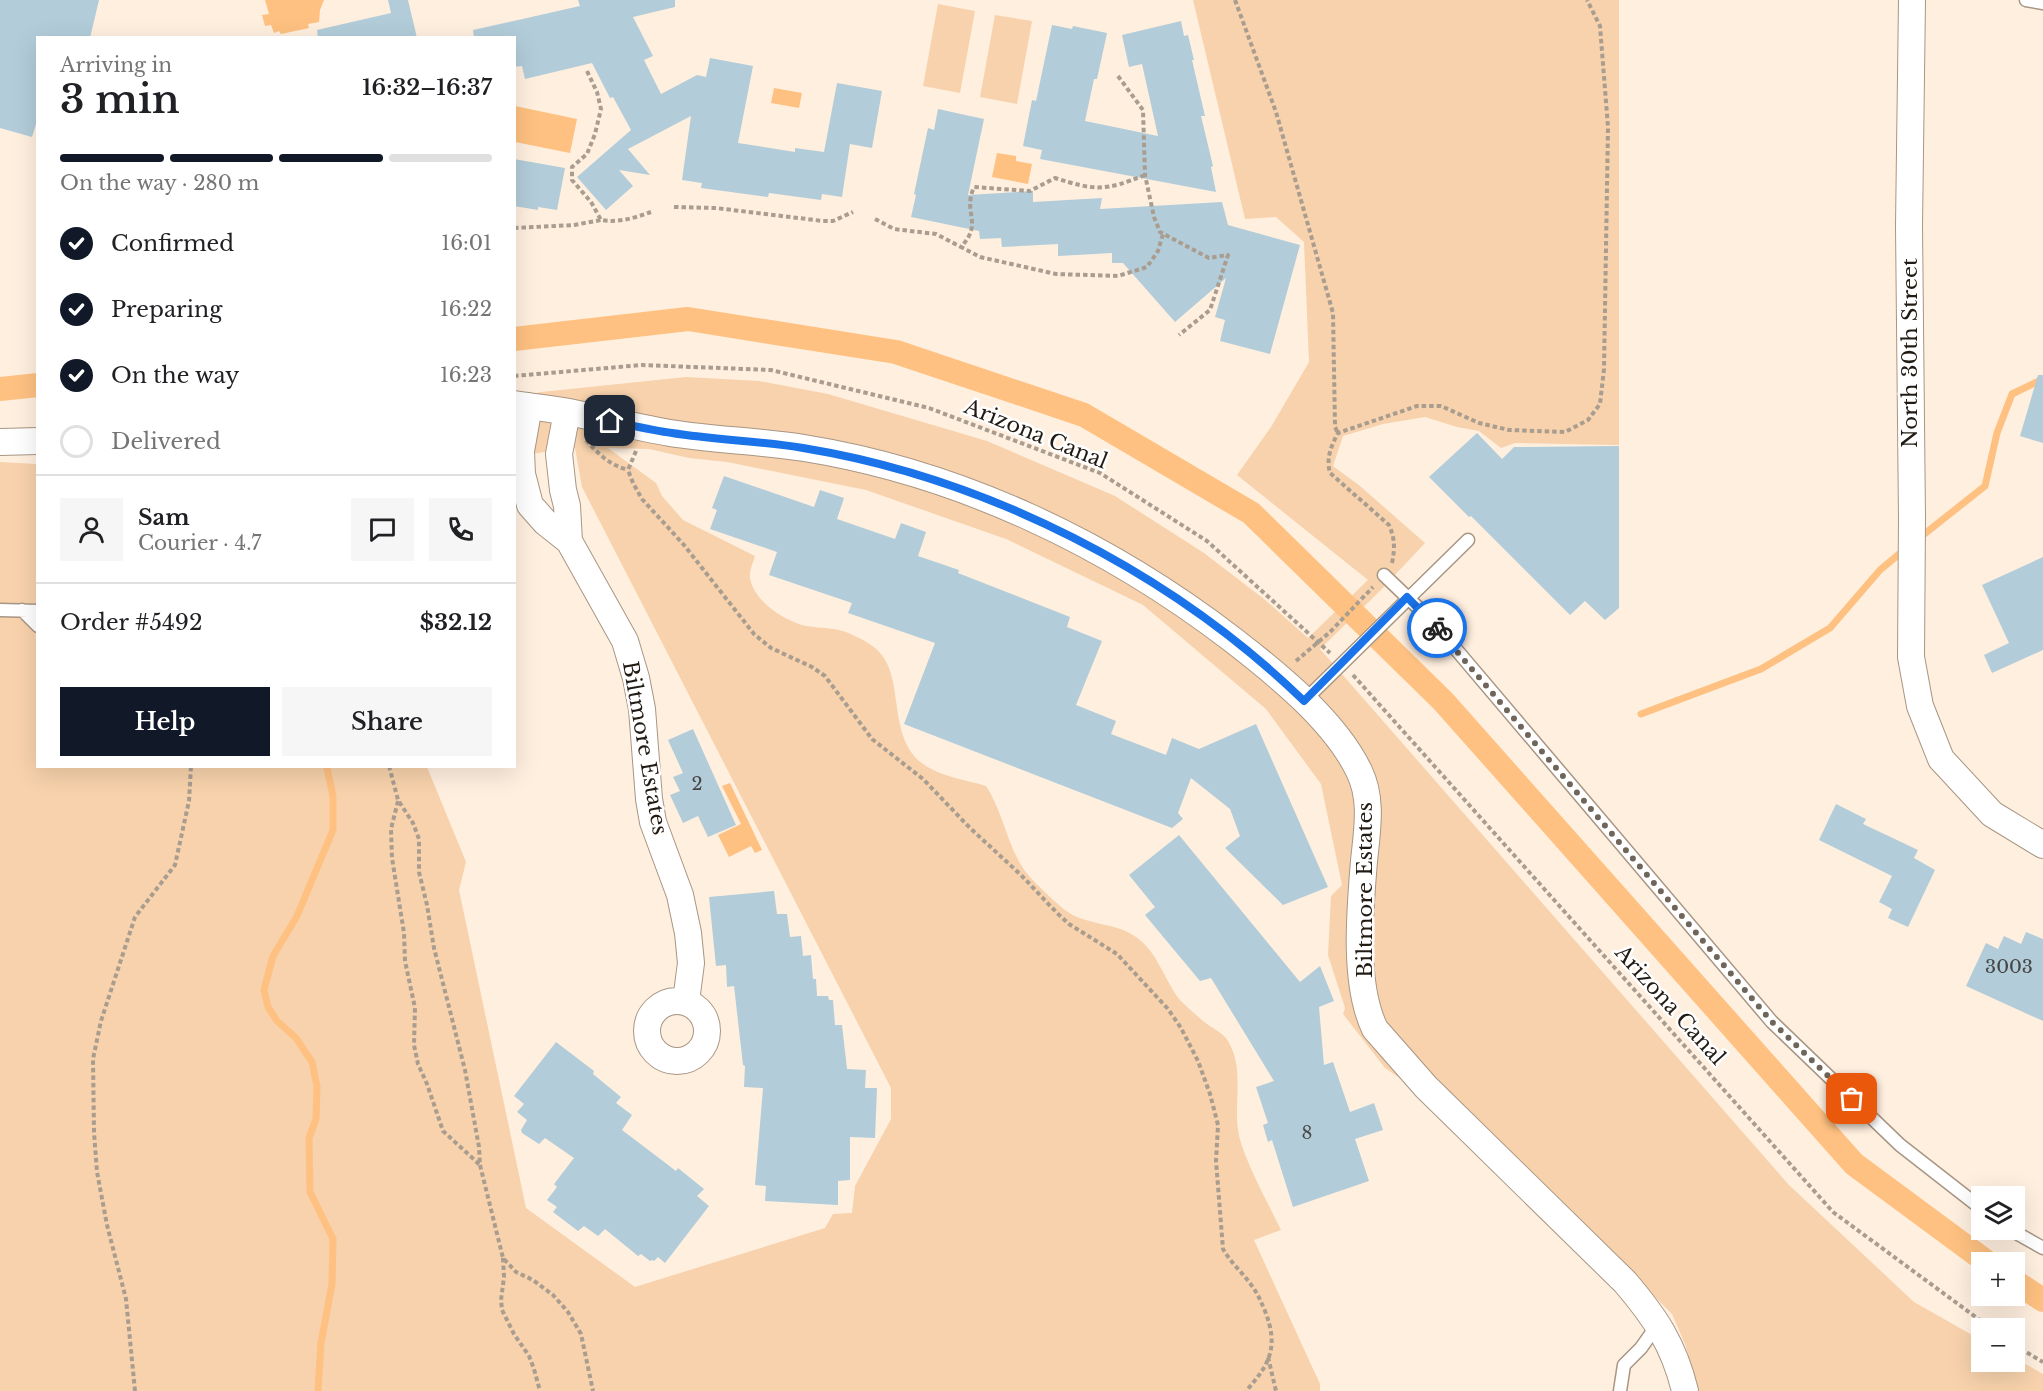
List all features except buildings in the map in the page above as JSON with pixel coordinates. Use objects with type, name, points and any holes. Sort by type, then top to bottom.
[{"type":"street","name":"North 30th Street","points":[[1912,0],[1909,226],[1911,657],[1920,706],[1941,759],[1992,814],[2043,845]]},
{"type":"street","name":"Biltmore Estates","points":[[686,1001],[691,963],[688,933],[680,895],[653,822],[642,710],[636,678],[625,641],[569,541],[545,522],[530,505],[522,474],[522,405],[673,434],[803,448],[844,456],[926,478],[986,500],[1072,537],[1155,584],[1188,606],[1279,677],[1334,731],[1360,772],[1369,812],[1360,925],[1361,974],[1375,1029],[1426,1087],[1625,1282],[1658,1324],[1671,1349],[1685,1391]]},
{"type":"street","name":"Biltmore Estates","points":[[567,412],[559,454],[567,506],[569,541]]},
{"type":"street","points":[[0,442],[36,441]]},
{"type":"lane","points":[[2026,0],[2043,3]]},
{"type":"lane","points":[[1304,701],[1407,597],[1468,540]]},
{"type":"lane","points":[[1384,575],[1432,621],[1772,1022],[1900,1145],[1971,1200]]},
{"type":"lane","points":[[0,610],[36,610]]},
{"type":"lane","points":[[22,610],[36,624]]},
{"type":"lane","points":[[2025,1238],[2043,1248]]},
{"type":"lane","points":[[1620,1391],[1624,1365],[1641,1348],[1658,1324]]},
{"type":"path","points":[[1235,0],[1276,112],[1334,314],[1335,427],[1338,433]]},
{"type":"path","points":[[1318,642],[1384,575],[1392,563],[1395,551],[1394,537],[1389,525],[1330,473],[1327,464],[1329,452],[1338,433],[1417,406],[1441,406],[1479,423],[1509,430],[1565,432],[1588,420],[1600,404],[1604,369],[1608,127],[1600,26],[1587,0]]},
{"type":"path","points":[[587,71],[597,92],[601,109],[587,154],[572,167],[572,180],[591,202],[601,220]]},
{"type":"path","points":[[1118,76],[1143,110],[1145,175],[1154,217],[1160,232],[1209,258],[1228,255],[1210,310],[1179,335]]},
{"type":"path","points":[[961,247],[969,238],[973,226],[969,199],[974,188],[1030,191],[1055,178],[1096,189],[1112,187],[1145,175]]},
{"type":"path","points":[[674,207],[716,208],[823,221],[833,221],[853,212]]},
{"type":"path","points":[[516,228],[574,225],[601,220],[614,222],[651,212]]},
{"type":"path","points":[[875,219],[894,229],[936,234],[980,257],[1056,274],[1118,276],[1147,267],[1158,251],[1163,234]]},
{"type":"path","name":"Arizona Canal","points":[[516,376],[642,365],[771,370],[929,408],[1100,473],[1207,541],[1334,657]]},
{"type":"path","points":[[580,434],[601,457],[628,470]]},
{"type":"path","points":[[639,441],[628,470],[642,499],[684,545],[754,634],[771,648],[812,667],[825,676],[872,739],[923,779],[1069,924],[1123,960],[1168,1010],[1191,1046],[1210,1094],[1218,1125],[1217,1170],[1223,1249],[1228,1259],[1252,1286],[1261,1302],[1272,1333],[1272,1344],[1265,1367],[1246,1391]]},
{"type":"path","name":"Arizona Canal","points":[[1350,672],[1833,1212],[1977,1318]]},
{"type":"path","points":[[135,1391],[126,1299],[97,1172],[93,1059],[101,1021],[135,917],[175,865],[189,801],[191,768]]},
{"type":"path","points":[[390,768],[398,800],[414,823],[419,838],[419,872],[434,948],[465,1070],[479,1146],[480,1165],[503,1258],[502,1310],[529,1356],[540,1391]]},
{"type":"path","points":[[398,800],[391,829],[392,858],[404,933],[405,962],[415,1008],[414,1045],[418,1064],[442,1131],[480,1165]]},
{"type":"path","points":[[503,1258],[516,1272],[533,1280],[553,1295],[568,1312],[581,1334],[593,1391]]},
{"type":"path","points":[[504,1277],[516,1272]]},
{"type":"path","points":[[2025,1351],[2043,1362]]},
{"type":"path","points":[[1268,1357],[1276,1391]]},
{"type":"shaded area","points":[[265,0],[324,0],[319,22],[308,24],[309,28],[281,34],[279,31],[274,33],[271,25],[265,26],[262,15],[269,14]]},
{"type":"shaded area","points":[[1193,0],[1619,0],[1619,445],[1515,443],[1501,448],[1479,431],[1425,417],[1383,424],[1343,436],[1333,466],[1360,486],[1425,543],[1379,592],[1320,649],[1789,1185],[1914,1302],[1971,1334],[1971,1372],[2025,1372],[2025,1364],[2043,1374],[2043,1391],[1699,1391],[1685,1344],[1672,1314],[1514,1156],[1385,1068],[1343,1014],[1345,1008],[1328,955],[1331,896],[1342,885],[1321,784],[1266,709],[1143,605],[1006,539],[866,490],[649,449],[608,448],[656,483],[662,496],[683,520],[755,556],[750,578],[753,586],[763,601],[777,613],[802,625],[834,629],[858,637],[883,656],[890,671],[904,739],[913,754],[933,770],[986,786],[992,795],[1017,859],[1036,883],[1073,915],[1128,932],[1144,943],[1180,1000],[1226,1038],[1234,1053],[1238,1079],[1237,1118],[1241,1143],[1254,1176],[1281,1230],[1254,1240],[1320,1384],[1320,1391],[0,1391],[0,462],[36,464],[36,768],[427,768],[466,862],[459,890],[526,1208],[635,1287],[825,1228],[833,1214],[852,1213],[855,1186],[891,1119],[891,1088],[582,487],[575,448],[516,456],[516,399],[541,392],[686,377],[759,381],[828,394],[987,441],[1115,496],[1204,553],[1264,599],[1308,638],[1368,580],[1237,475],[1271,427],[1309,362],[1304,242],[1276,217],[1245,219]]},
{"type":"shaded area","points":[[938,4],[975,11],[960,93],[923,86]]},
{"type":"shaded area","points":[[995,15],[1032,21],[1017,104],[980,97]]},
{"type":"shaded area","points":[[774,88],[802,93],[799,108],[771,103]]},
{"type":"shaded area","points":[[516,106],[577,119],[570,153],[516,142]]},
{"type":"shaded area","points":[[997,153],[1016,156],[1016,161],[1032,164],[1028,184],[992,177]]},
{"type":"shaded area","points":[[730,783],[762,850],[755,853],[751,846],[729,857],[718,835],[741,824],[722,786]]},
{"type":"waterway","points":[[516,339],[688,319],[896,352],[1084,415],[1251,513],[1443,701],[1854,1164],[1973,1252]]},
{"type":"waterway","points":[[1918,539],[1985,486],[1997,433],[2012,394],[2043,379]]},
{"type":"waterway","points":[[0,389],[36,385]]},
{"type":"waterway","points":[[1641,714],[1761,669],[1830,628],[1880,570],[1904,550]]},
{"type":"waterway","points":[[318,1391],[321,1343],[332,1284],[333,1239],[310,1192],[309,1138],[316,1119],[317,1087],[312,1062],[296,1038],[277,1021],[268,1007],[264,990],[273,956],[297,916],[333,830],[333,796],[327,768]]},
{"type":"waterway","points":[[2025,1288],[2043,1300]]},
{"type":"way so far","points":[[1437,628],[1772,1022],[1852,1099]]},
{"type":"route","points":[[610,421],[673,434],[803,448],[883,466],[957,488],[1072,537],[1155,584],[1249,652],[1304,701],[1407,597],[1437,628]]}]
